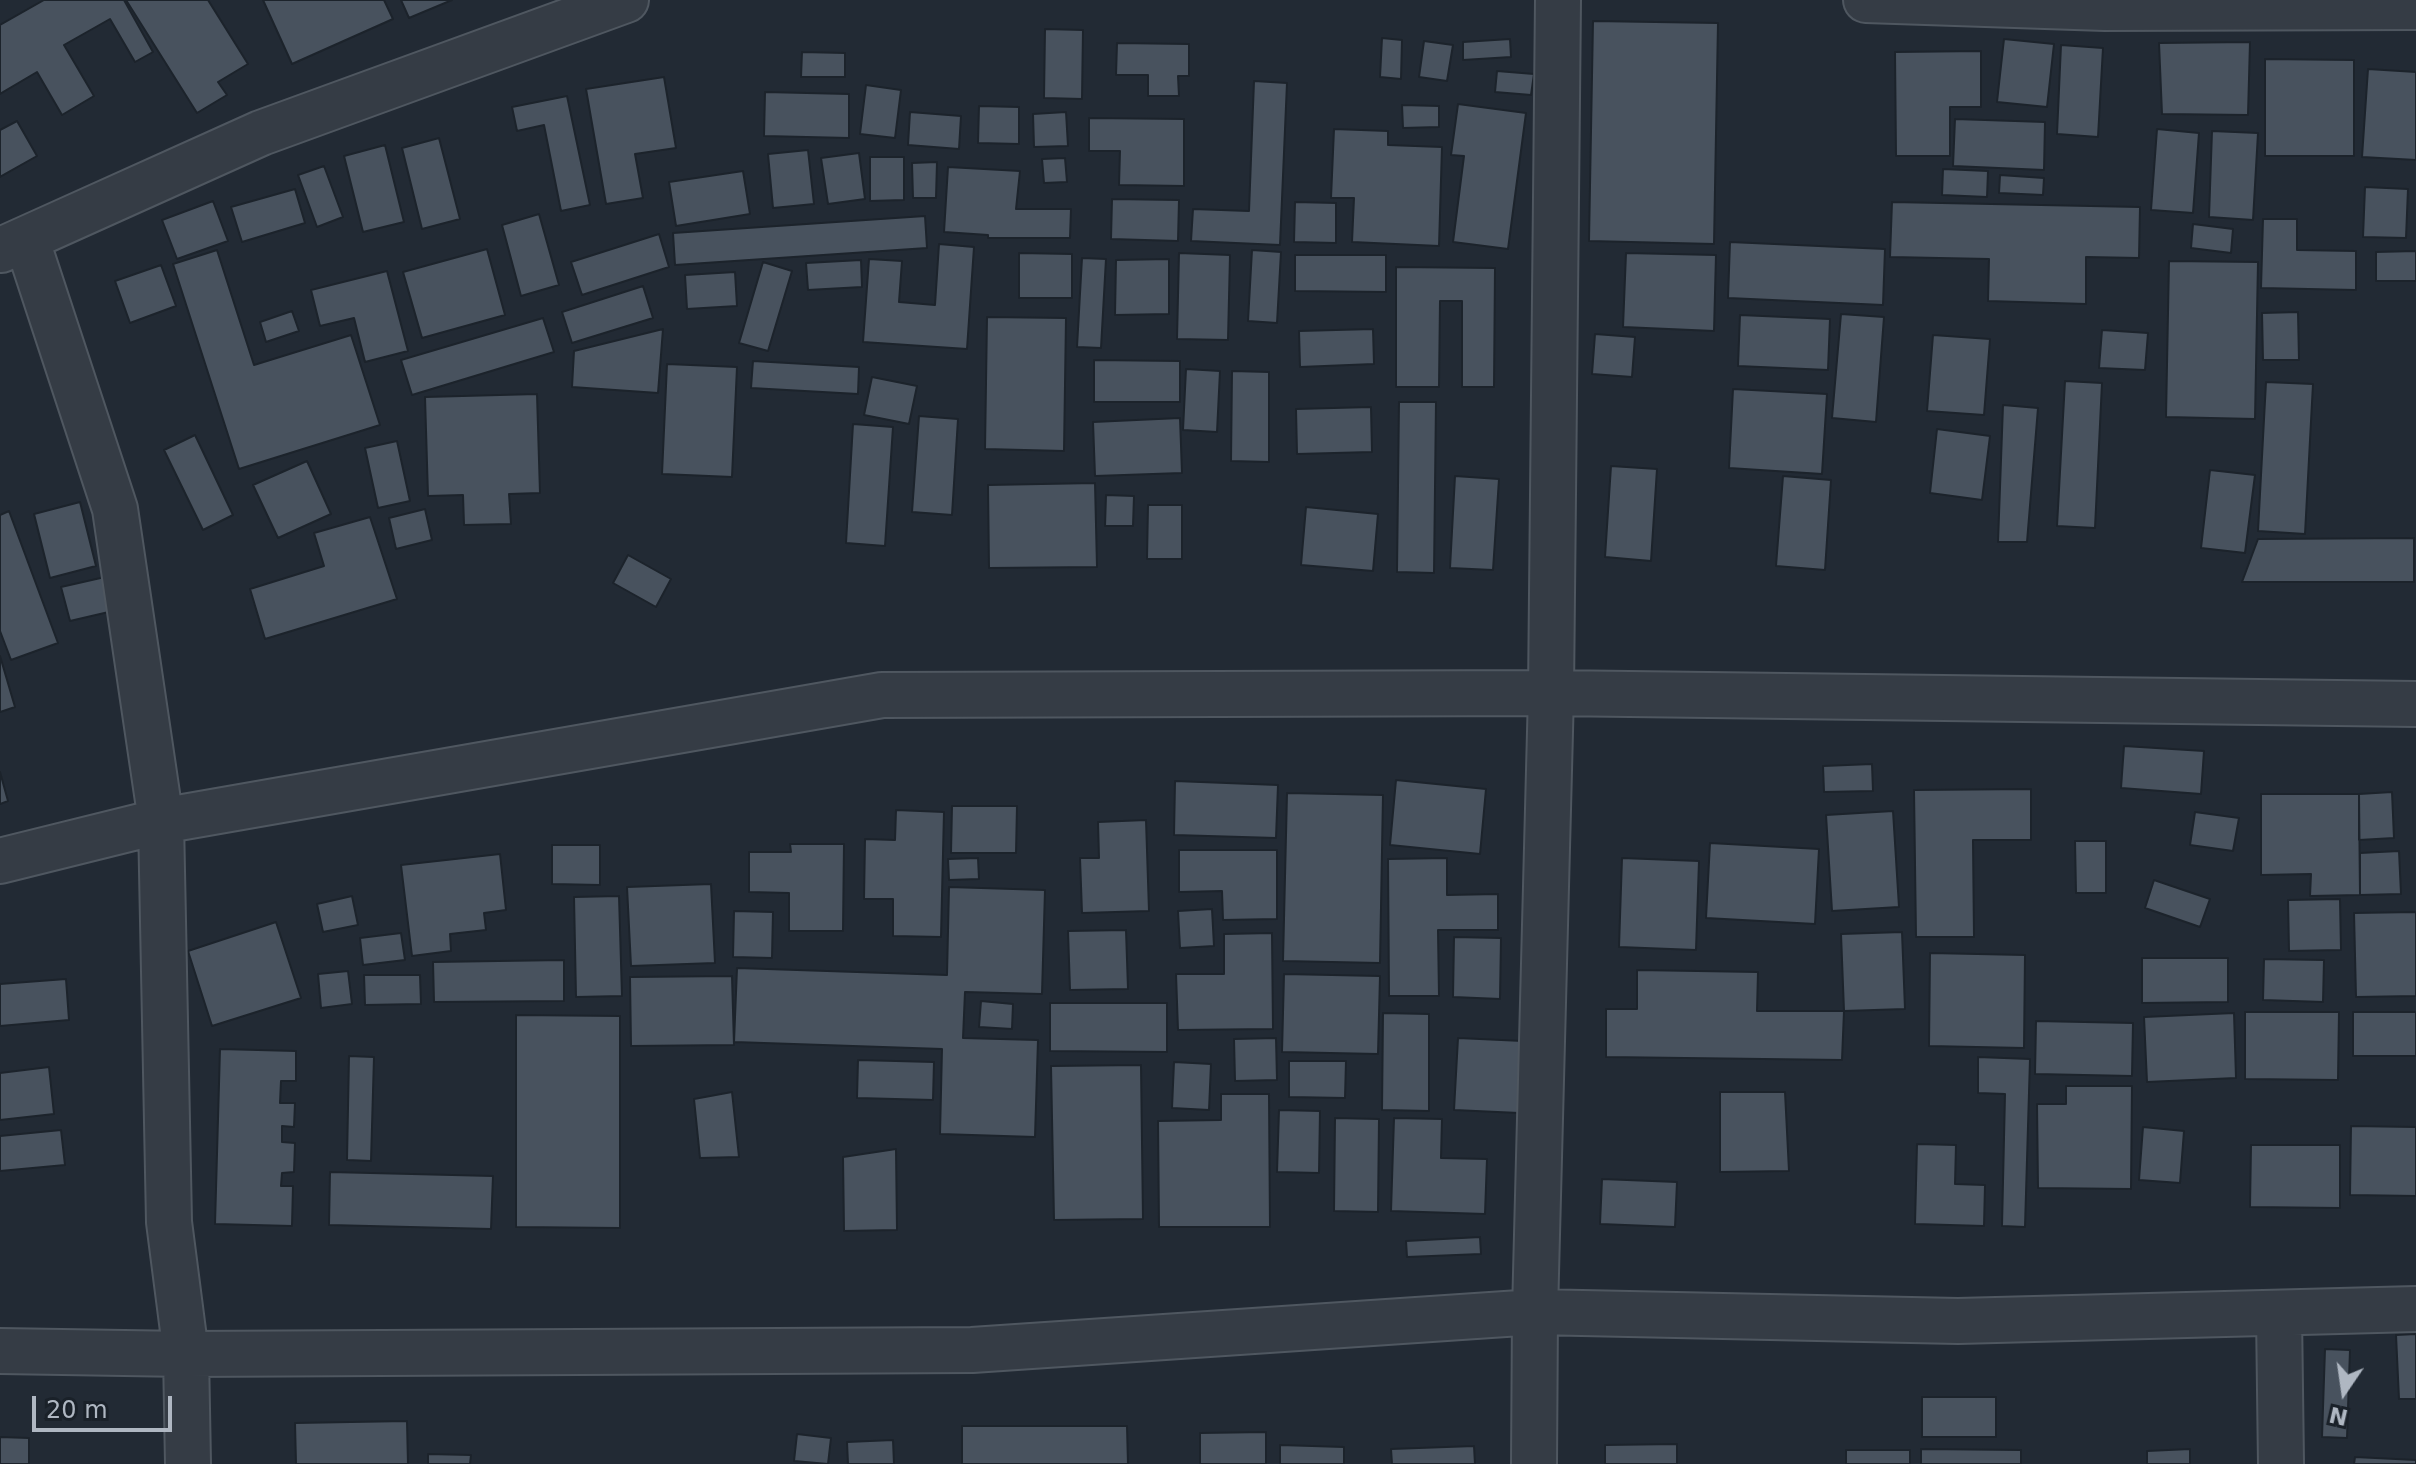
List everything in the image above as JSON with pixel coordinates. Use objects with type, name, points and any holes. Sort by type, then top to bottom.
[{"type":"street","points":[[188,1464],[186,1354],[169,1222],[161,821],[115,509],[14,246],[261,133],[626,0]]},
{"type":"street","points":[[1534,1464],[1551,693],[1558,0]]},
{"type":"street","points":[[1866,0],[2105,8],[2416,7]]},
{"type":"street","points":[[0,861],[161,821],[882,695],[1551,693],[2416,704]]},
{"type":"street","points":[[0,1351],[186,1354],[972,1350],[1535,1312],[1958,1321],[2416,1309]]},
{"type":"street","points":[[2279,1314],[2281,1464]]},
{"type":"building","points":[[44,0],[124,0],[153,52],[135,62],[110,19],[64,45],[94,96],[62,115],[37,72],[0,94],[0,25]]},
{"type":"building","points":[[126,0],[208,0],[248,64],[218,82],[227,95],[197,113]]},
{"type":"building","points":[[263,0],[384,0],[393,19],[292,64]]},
{"type":"building","points":[[401,0],[452,0],[409,18]]},
{"type":"building","points":[[1593,21],[1718,23],[1714,244],[1589,241]]},
{"type":"building","points":[[1045,29],[1083,30],[1082,99],[1044,98]]},
{"type":"building","points":[[1382,38],[1402,40],[1401,79],[1380,77]]},
{"type":"building","points":[[1510,39],[1511,57],[1463,60],[1463,42]]},
{"type":"building","points":[[2004,39],[2054,44],[2047,107],[1997,102]]},
{"type":"building","points":[[1424,41],[1453,45],[1447,81],[1419,77]]},
{"type":"building","points":[[2250,42],[2248,115],[2162,114],[2159,43]]},
{"type":"building","points":[[1117,43],[1189,44],[1189,76],[1178,76],[1179,96],[1148,96],[1148,75],[1116,75]]},
{"type":"building","points":[[2061,45],[2103,48],[2098,137],[2057,134]]},
{"type":"building","points":[[1981,51],[1981,107],[1950,107],[1950,156],[1896,156],[1895,52]]},
{"type":"building","points":[[802,52],[845,53],[845,77],[801,77]]},
{"type":"building","points":[[2265,59],[2354,60],[2354,156],[2265,156]]},
{"type":"building","points":[[2368,69],[2416,72],[2416,160],[2362,157]]},
{"type":"building","points":[[1497,71],[1534,74],[1531,95],[1495,92]]},
{"type":"building","points":[[664,77],[676,148],[635,154],[643,198],[606,204],[586,89]]},
{"type":"building","points":[[1254,81],[1287,83],[1280,245],[1191,241],[1193,209],[1249,211]]},
{"type":"building","points":[[866,85],[901,90],[895,138],[860,134]]},
{"type":"building","points":[[765,92],[849,94],[849,138],[764,136]]},
{"type":"building","points":[[567,96],[590,205],[561,211],[544,125],[517,131],[512,107]]},
{"type":"building","points":[[1458,104],[1526,113],[1508,249],[1453,242],[1464,156],[1451,155]]},
{"type":"building","points":[[1402,105],[1439,106],[1439,127],[1403,128]]},
{"type":"building","points":[[979,106],[1019,107],[1019,144],[978,143]]},
{"type":"building","points":[[910,112],[961,116],[959,149],[908,145]]},
{"type":"building","points":[[1066,112],[1068,146],[1034,147],[1033,114]]},
{"type":"building","points":[[1089,118],[1184,119],[1184,186],[1119,185],[1120,151],[1089,151]]},
{"type":"building","points":[[1955,119],[2045,122],[2044,170],[1953,166]]},
{"type":"building","points":[[17,121],[37,156],[0,177],[0,130]]},
{"type":"building","points":[[1334,129],[1388,131],[1388,145],[1442,147],[1439,246],[1352,242],[1354,198],[1331,198]]},
{"type":"building","points":[[2157,129],[2199,133],[2193,213],[2151,210]]},
{"type":"building","points":[[2212,131],[2258,133],[2253,220],[2209,217]]},
{"type":"building","points":[[439,138],[460,219],[422,229],[402,148]]},
{"type":"building","points":[[385,145],[404,222],[363,232],[344,156]]},
{"type":"building","points":[[808,150],[814,204],[773,208],[768,154]]},
{"type":"building","points":[[859,153],[865,199],[828,204],[821,158]]},
{"type":"building","points":[[870,157],[904,157],[904,200],[870,201]]},
{"type":"building","points":[[1065,158],[1067,182],[1044,183],[1042,159]]},
{"type":"building","points":[[937,162],[936,198],[913,198],[912,163]]},
{"type":"building","points":[[324,166],[343,217],[317,227],[298,175]]},
{"type":"building","points":[[948,167],[1020,171],[1016,209],[1071,209],[1070,238],[988,238],[988,235],[944,232]]},
{"type":"building","points":[[1943,169],[1988,171],[1987,197],[1942,195]]},
{"type":"building","points":[[743,171],[750,214],[676,226],[669,182]]},
{"type":"building","points":[[2000,175],[2044,178],[2043,195],[1999,193]]},
{"type":"building","points":[[2365,187],[2408,189],[2406,238],[2363,237]]},
{"type":"building","points":[[295,189],[305,223],[242,242],[231,207]]},
{"type":"building","points":[[1112,199],[1179,200],[1178,241],[1111,239]]},
{"type":"building","points":[[213,201],[228,241],[177,259],[162,220]]},
{"type":"building","points":[[1295,202],[1336,203],[1336,243],[1294,242]]},
{"type":"building","points":[[1892,202],[2140,207],[2139,258],[2086,257],[2086,304],[1988,301],[1989,259],[1890,257]]},
{"type":"building","points":[[539,214],[559,285],[521,296],[502,225]]},
{"type":"building","points":[[925,216],[927,248],[675,265],[673,233]]},
{"type":"building","points":[[2263,219],[2297,219],[2297,250],[2356,251],[2356,290],[2261,288]]},
{"type":"building","points":[[2193,224],[2233,229],[2231,253],[2191,248]]},
{"type":"building","points":[[659,234],[669,267],[582,295],[571,262]]},
{"type":"building","points":[[1730,242],[1885,249],[1883,305],[1728,298]]},
{"type":"building","points":[[939,244],[974,247],[967,349],[863,342],[869,259],[902,261],[899,302],[935,305]]},
{"type":"building","points":[[487,249],[505,315],[422,338],[403,272]]},
{"type":"building","points":[[217,250],[254,365],[351,335],[380,425],[239,469],[173,264]]},
{"type":"building","points":[[1252,250],[1281,252],[1277,323],[1248,321]]},
{"type":"building","points":[[2416,251],[2416,281],[2376,281],[2376,252]]},
{"type":"building","points":[[1019,253],[1072,254],[1072,298],[1019,298]]},
{"type":"building","points":[[1179,253],[1230,255],[1228,340],[1177,339]]},
{"type":"building","points":[[1626,253],[1716,255],[1714,331],[1623,327]]},
{"type":"building","points":[[1295,255],[1386,255],[1386,292],[1295,291]]},
{"type":"building","points":[[1082,258],[1106,259],[1101,348],[1077,347]]},
{"type":"building","points":[[1169,259],[1169,314],[1115,315],[1116,260]]},
{"type":"building","points":[[861,260],[862,287],[808,290],[806,263]]},
{"type":"building","points":[[2169,261],[2258,262],[2255,419],[2166,417]]},
{"type":"building","points":[[763,262],[792,271],[768,351],[739,343]]},
{"type":"building","points":[[161,265],[176,306],[130,323],[115,281]]},
{"type":"building","points":[[1396,267],[1495,268],[1494,387],[1462,387],[1462,301],[1440,301],[1439,387],[1396,387]]},
{"type":"building","points":[[387,271],[408,351],[365,362],[354,318],[320,326],[311,290]]},
{"type":"building","points":[[735,272],[737,306],[687,309],[685,275]]},
{"type":"building","points":[[643,286],[653,318],[572,343],[562,312]]},
{"type":"building","points":[[292,311],[299,331],[266,342],[260,322]]},
{"type":"building","points":[[2298,312],[2299,360],[2263,360],[2262,313]]},
{"type":"building","points":[[1841,314],[1884,317],[1876,422],[1832,418]]},
{"type":"building","points":[[1740,315],[1830,319],[1828,370],[1738,366]]},
{"type":"building","points":[[987,317],[1066,318],[1064,451],[985,449]]},
{"type":"building","points":[[543,318],[554,352],[412,395],[401,360]]},
{"type":"building","points":[[663,329],[658,393],[572,387],[574,351]]},
{"type":"building","points":[[1373,329],[1374,364],[1300,367],[1299,331]]},
{"type":"building","points":[[2102,330],[2148,333],[2145,370],[2099,368]]},
{"type":"building","points":[[1595,334],[1635,337],[1632,377],[1592,374]]},
{"type":"building","points":[[1933,335],[1990,339],[1984,415],[1927,411]]},
{"type":"building","points":[[1094,360],[1180,361],[1180,402],[1094,402]]},
{"type":"building","points":[[753,361],[859,367],[858,394],[751,388]]},
{"type":"building","points":[[667,364],[737,367],[732,477],[662,474]]},
{"type":"building","points":[[1186,369],[1220,371],[1217,432],[1183,430]]},
{"type":"building","points":[[1232,371],[1269,372],[1269,462],[1231,461]]},
{"type":"building","points":[[872,377],[917,386],[909,424],[864,415]]},
{"type":"building","points":[[2065,381],[2102,383],[2095,528],[2057,526]]},
{"type":"building","points":[[2266,382],[2313,384],[2305,534],[2258,531]]},
{"type":"building","points":[[1733,389],[1827,394],[1822,474],[1729,468]]},
{"type":"building","points":[[537,394],[540,493],[509,494],[511,524],[464,525],[463,495],[428,496],[425,397]]},
{"type":"building","points":[[1399,402],[1436,402],[1434,573],[1397,572]]},
{"type":"building","points":[[2003,405],[2038,408],[2027,542],[1998,542]]},
{"type":"building","points":[[1371,407],[1372,452],[1297,454],[1296,409]]},
{"type":"building","points":[[919,416],[958,419],[952,515],[912,512]]},
{"type":"building","points":[[1180,418],[1182,473],[1095,476],[1093,422]]},
{"type":"building","points":[[853,424],[893,427],[885,546],[846,543]]},
{"type":"building","points":[[1937,429],[1990,436],[1982,500],[1930,493]]},
{"type":"building","points":[[195,435],[233,515],[203,530],[164,450]]},
{"type":"building","points":[[397,441],[410,501],[378,508],[365,448]]},
{"type":"building","points":[[307,461],[331,514],[278,538],[253,485]]},
{"type":"building","points":[[1611,466],[1657,469],[1651,561],[1605,557]]},
{"type":"building","points":[[2210,470],[2255,475],[2245,553],[2201,548]]},
{"type":"building","points":[[1455,476],[1499,479],[1493,570],[1450,568]]},
{"type":"building","points":[[1783,476],[1831,480],[1825,570],[1776,566]]},
{"type":"building","points":[[1095,483],[1097,567],[989,568],[988,485]]},
{"type":"building","points":[[1106,495],[1134,496],[1133,526],[1105,526]]},
{"type":"building","points":[[80,502],[96,566],[50,578],[34,514]]},
{"type":"building","points":[[1148,505],[1182,505],[1182,559],[1147,559]]},
{"type":"building","points":[[1306,507],[1378,514],[1373,571],[1301,565]]},
{"type":"building","points":[[425,509],[432,540],[396,549],[389,518]]},
{"type":"building","points":[[9,511],[58,643],[11,660],[0,631],[0,515]]},
{"type":"building","points":[[370,517],[397,599],[265,639],[250,589],[324,566],[314,533]]},
{"type":"building","points":[[2414,538],[2414,582],[2242,582],[2258,539]]},
{"type":"building","points":[[628,555],[671,579],[656,607],[613,583]]},
{"type":"building","points":[[105,577],[113,611],[70,621],[61,587]]},
{"type":"building","points":[[0,656],[15,707],[0,712]]},
{"type":"building","points":[[2124,746],[2204,751],[2201,794],[2121,788]]},
{"type":"building","points":[[1872,764],[1873,791],[1824,792],[1823,766]]},
{"type":"building","points":[[0,772],[8,801],[0,804]]},
{"type":"building","points":[[1396,780],[1486,789],[1480,854],[1390,845]]},
{"type":"building","points":[[1175,781],[1278,785],[1276,838],[1174,835]]},
{"type":"building","points":[[2031,789],[2031,840],[1973,840],[1974,937],[1916,937],[1914,790]]},
{"type":"building","points":[[2392,792],[2394,838],[2359,840],[2359,794]]},
{"type":"building","points":[[1287,793],[1383,795],[1380,963],[1283,961]]},
{"type":"building","points":[[2261,794],[2359,794],[2360,895],[2310,896],[2311,874],[2261,875]]},
{"type":"building","points":[[952,806],[1017,806],[1016,853],[951,853]]},
{"type":"building","points":[[896,810],[944,812],[941,937],[893,936],[893,899],[864,899],[865,839],[895,840]]},
{"type":"building","points":[[1893,811],[1899,907],[1832,911],[1826,815]]},
{"type":"building","points":[[2195,812],[2239,818],[2233,851],[2190,845]]},
{"type":"building","points":[[1146,820],[1149,911],[1082,913],[1080,858],[1099,858],[1098,822]]},
{"type":"building","points":[[2075,841],[2106,841],[2106,893],[2076,893]]},
{"type":"building","points":[[1710,843],[1819,849],[1815,924],[1706,918]]},
{"type":"building","points":[[790,844],[844,844],[843,931],[789,931],[789,893],[749,892],[749,852],[791,852]]},
{"type":"building","points":[[552,845],[600,845],[600,885],[552,884]]},
{"type":"building","points":[[1179,850],[1277,850],[1277,919],[1223,920],[1222,891],[1179,892]]},
{"type":"building","points":[[2399,851],[2401,894],[2360,895],[2360,853]]},
{"type":"building","points":[[500,854],[506,910],[484,913],[486,930],[450,934],[451,951],[412,956],[401,865]]},
{"type":"building","points":[[978,858],[979,879],[949,880],[948,859]]},
{"type":"building","points":[[1447,858],[1447,895],[1498,894],[1498,930],[1438,930],[1439,996],[1389,996],[1388,859]]},
{"type":"building","points":[[1622,858],[1699,861],[1696,950],[1619,947]]},
{"type":"building","points":[[2154,880],[2210,899],[2200,927],[2145,908]]},
{"type":"building","points":[[711,884],[715,963],[631,966],[627,887]]},
{"type":"building","points":[[949,887],[1045,890],[1042,994],[965,992],[963,1038],[1038,1040],[1035,1137],[940,1134],[942,1049],[734,1042],[737,968],[947,975]]},
{"type":"building","points":[[352,896],[358,925],[323,932],[317,904]]},
{"type":"building","points":[[619,896],[622,996],[576,997],[574,897]]},
{"type":"building","points":[[2340,899],[2341,950],[2289,951],[2288,900]]},
{"type":"building","points":[[1212,909],[1214,946],[1180,948],[1178,911]]},
{"type":"building","points":[[734,911],[773,912],[772,958],[733,957]]},
{"type":"building","points":[[2416,912],[2416,996],[2356,997],[2354,913]]},
{"type":"building","points":[[276,922],[301,998],[212,1026],[188,951]]},
{"type":"building","points":[[1126,930],[1128,989],[1070,990],[1068,931]]},
{"type":"building","points":[[1902,932],[1905,1009],[1844,1011],[1841,934]]},
{"type":"building","points":[[401,933],[405,960],[363,965],[360,938]]},
{"type":"building","points":[[1272,933],[1273,1029],[1178,1030],[1176,974],[1224,974],[1224,934]]},
{"type":"building","points":[[1454,937],[1501,938],[1500,999],[1453,997]]},
{"type":"building","points":[[1930,953],[2025,955],[2024,1048],[1929,1046]]},
{"type":"building","points":[[2142,958],[2228,958],[2228,1002],[2142,1003]]},
{"type":"building","points":[[2264,959],[2324,960],[2323,1002],[2263,1000]]},
{"type":"building","points":[[564,960],[564,1001],[434,1002],[433,962]]},
{"type":"building","points":[[1637,970],[1758,972],[1757,1011],[1844,1011],[1842,1060],[1606,1057],[1606,1009],[1637,1009]]},
{"type":"building","points":[[348,971],[352,1004],[321,1008],[318,974]]},
{"type":"building","points":[[1284,974],[1380,976],[1378,1054],[1282,1052]]},
{"type":"building","points":[[364,975],[420,975],[421,1004],[365,1005]]},
{"type":"building","points":[[732,976],[734,1045],[631,1046],[630,977]]},
{"type":"building","points":[[66,979],[69,1020],[0,1026],[0,984]]},
{"type":"building","points":[[981,1001],[1013,1004],[1012,1029],[979,1027]]},
{"type":"building","points":[[1050,1003],[1167,1003],[1167,1052],[1050,1051]]},
{"type":"building","points":[[2245,1012],[2339,1012],[2338,1080],[2245,1079]]},
{"type":"building","points":[[2353,1012],[2416,1012],[2416,1056],[2353,1056]]},
{"type":"building","points":[[1383,1013],[1429,1014],[1429,1111],[1382,1110]]},
{"type":"building","points":[[2234,1013],[2236,1078],[2147,1082],[2144,1017]]},
{"type":"building","points":[[516,1015],[620,1016],[620,1228],[516,1227]]},
{"type":"building","points":[[2036,1021],[2133,1023],[2132,1076],[2035,1074]]},
{"type":"building","points":[[1276,1038],[1277,1080],[1235,1081],[1234,1039]]},
{"type":"building","points":[[1458,1038],[1523,1041],[1519,1113],[1454,1110]]},
{"type":"building","points":[[220,1049],[296,1051],[296,1081],[281,1081],[280,1103],[295,1103],[294,1127],[282,1126],[282,1142],[295,1143],[294,1172],[282,1173],[281,1186],[293,1186],[292,1226],[215,1224]]},
{"type":"building","points":[[349,1056],[374,1057],[371,1161],[347,1160]]},
{"type":"building","points":[[1978,1057],[2030,1059],[2025,1227],[2002,1226],[2005,1094],[1978,1093]]},
{"type":"building","points":[[858,1060],[934,1062],[933,1100],[857,1098]]},
{"type":"building","points":[[1289,1061],[1346,1061],[1345,1098],[1289,1097]]},
{"type":"building","points":[[1174,1062],[1211,1064],[1209,1110],[1172,1108]]},
{"type":"building","points":[[1141,1065],[1143,1219],[1054,1220],[1051,1066]]},
{"type":"building","points":[[49,1067],[54,1114],[0,1120],[0,1073]]},
{"type":"building","points":[[2066,1086],[2132,1086],[2131,1189],[2038,1188],[2037,1104],[2066,1104]]},
{"type":"building","points":[[732,1092],[739,1157],[700,1158],[694,1099]]},
{"type":"building","points":[[1720,1092],[1785,1092],[1789,1171],[1720,1172]]},
{"type":"building","points":[[1221,1094],[1269,1094],[1270,1227],[1159,1227],[1158,1121],[1221,1120]]},
{"type":"building","points":[[1279,1110],[1320,1111],[1319,1173],[1277,1172]]},
{"type":"building","points":[[1335,1118],[1379,1119],[1378,1212],[1334,1211]]},
{"type":"building","points":[[1394,1118],[1442,1119],[1441,1158],[1487,1159],[1485,1214],[1391,1211]]},
{"type":"building","points":[[2351,1126],[2416,1127],[2416,1196],[2350,1195]]},
{"type":"building","points":[[2143,1127],[2184,1131],[2180,1183],[2139,1180]]},
{"type":"building","points":[[61,1130],[65,1165],[0,1171],[0,1136]]},
{"type":"building","points":[[1917,1144],[1956,1145],[1955,1184],[1985,1185],[1984,1226],[1915,1224]]},
{"type":"building","points":[[2251,1145],[2340,1145],[2340,1208],[2250,1207]]},
{"type":"building","points":[[896,1149],[897,1230],[844,1231],[843,1157]]},
{"type":"building","points":[[330,1172],[493,1176],[491,1229],[329,1225]]},
{"type":"building","points":[[1602,1179],[1677,1182],[1675,1227],[1600,1224]]},
{"type":"building","points":[[1480,1237],[1481,1254],[1407,1257],[1406,1241]]},
{"type":"building","points":[[2416,1334],[2416,1399],[2399,1399],[2396,1335]]},
{"type":"building","points":[[2325,1349],[2350,1350],[2347,1438],[2322,1437]]},
{"type":"building","points":[[1922,1397],[1996,1397],[1996,1437],[1922,1437]]},
{"type":"building","points":[[407,1421],[408,1464],[296,1464],[295,1423]]},
{"type":"building","points":[[962,1426],[1127,1426],[1128,1464],[962,1464]]},
{"type":"building","points":[[1266,1432],[1266,1464],[1200,1464],[1200,1433]]},
{"type":"building","points":[[797,1434],[831,1438],[828,1464],[794,1461]]},
{"type":"building","points":[[0,1437],[29,1438],[29,1464],[0,1464]]},
{"type":"building","points":[[893,1440],[894,1464],[848,1464],[847,1442]]},
{"type":"building","points":[[1677,1444],[1677,1464],[1605,1464],[1605,1445]]},
{"type":"building","points":[[1280,1445],[1344,1447],[1344,1464],[1280,1464]]},
{"type":"building","points":[[1474,1446],[1475,1464],[1392,1464],[1391,1449]]},
{"type":"building","points":[[1921,1449],[2021,1450],[2021,1464],[1921,1464]]},
{"type":"building","points":[[2190,1449],[2190,1464],[2147,1464],[2147,1451]]},
{"type":"building","points":[[1846,1450],[1910,1450],[1910,1464],[1846,1464]]},
{"type":"building","points":[[428,1454],[471,1455],[470,1464],[428,1464]]},
{"type":"building","points":[[2355,1457],[2416,1460],[2416,1464],[2354,1464]]}]
